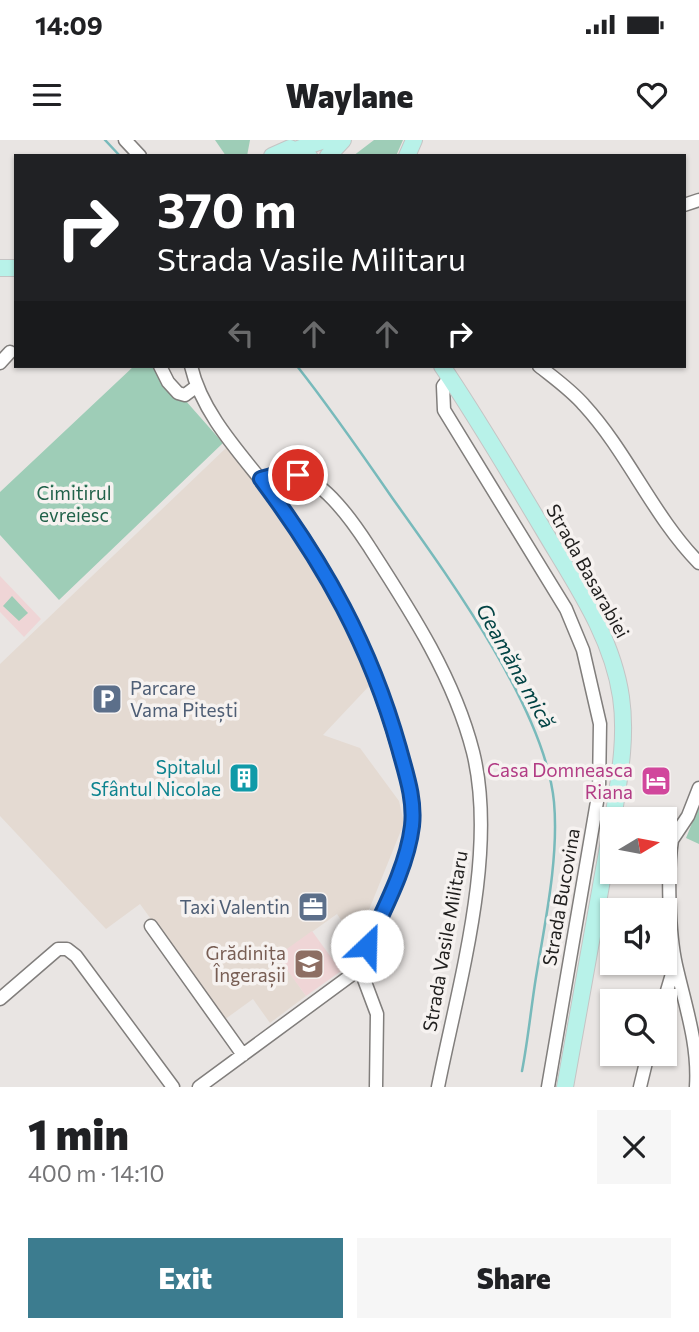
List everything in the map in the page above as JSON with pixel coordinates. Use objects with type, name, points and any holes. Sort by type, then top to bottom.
[{"type":"main road","points":[[276,154],[325,140]]},
{"type":"main road","points":[[330,154],[342,140]]},
{"type":"main road","name":"Strada Basarabiei","points":[[446,371],[579,592],[607,646],[621,699],[623,728],[615,807]]},
{"type":"main road","name":"Strada Basarabiei","points":[[565,1087],[602,884]]},
{"type":"street","points":[[125,140],[138,154]]},
{"type":"street","points":[[0,363],[9,352]]},
{"type":"street","points":[[161,368],[178,393],[185,395],[197,386]]},
{"type":"street","points":[[192,368],[203,402],[320,563],[361,637],[391,722],[413,802],[412,829],[400,868],[359,966],[350,976],[199,1087]]},
{"type":"street","points":[[541,368],[583,404],[598,421],[670,530],[699,563]]},
{"type":"street","name":"Strada Bucovina","points":[[446,371],[443,386],[444,410],[566,609],[586,661],[600,724],[599,790],[548,1087]]},
{"type":"street","name":"Strada Vasile Militaru","points":[[261,479],[279,474],[298,475],[326,494],[352,523],[405,603],[440,665],[473,754],[479,785],[481,852],[438,1087]]},
{"type":"street","points":[[677,829],[688,816],[699,788]]},
{"type":"street","points":[[583,888],[601,891]]},
{"type":"street","points":[[151,926],[243,1055]]},
{"type":"street","points":[[0,999],[58,949],[67,949],[76,956],[173,1087]]},
{"type":"street","points":[[359,966],[377,1014],[376,1087]]},
{"type":"street","points":[[677,969],[684,991],[699,1072],[696,1087]]},
{"type":"street","points":[[639,1087],[645,1066]]},
{"type":"shaded area","points":[[227,447],[275,505],[311,556],[354,637],[371,684],[323,735],[360,748],[399,801],[404,823],[356,942],[337,914],[278,956],[306,996],[270,1023],[253,999],[224,1020],[140,904],[106,929],[0,816],[0,664]]},
{"type":"shaded area","points":[[0,576],[41,619],[24,637],[0,612]]},
{"type":"shaded area","name":"Grădinița Îngerașii","points":[[312,931],[341,971],[306,996],[277,956]]},
{"type":"green space","points":[[215,140],[250,140],[247,154],[225,154]]},
{"type":"green space","points":[[374,140],[403,140],[397,154],[356,154]]},
{"type":"green space","name":"Cimitirul evreiesc","points":[[132,368],[157,368],[223,443],[59,600],[0,535],[0,492]]},
{"type":"green space","points":[[12,596],[28,613],[19,621],[3,606]]},
{"type":"green space","points":[[699,806],[699,844],[686,838]]},
{"type":"waterway","name":"Geamăna mică","points":[[105,140],[118,154]]},
{"type":"waterway","name":"Geamăna mică","points":[[298,368],[466,604],[514,686],[533,726],[547,765],[554,802],[555,845],[522,1071]]},
{"type":"place","name":"Parcare Vama Pitești","points":[[107,699]]},
{"type":"place","name":"Spitalul Sfântul Nicolae","points":[[244,778]]},
{"type":"place","name":"Casa Domneasca Riana","points":[[656,781]]},
{"type":"place","name":"Taxi Valentin","points":[[313,907]]},
{"type":"place","name":"Grădinița Îngerașii","points":[[309,964]]},
{"type":"route","points":[[298,475],[279,474],[261,479],[320,563],[361,637],[391,722],[413,802],[412,829],[400,868],[367,946]]}]
